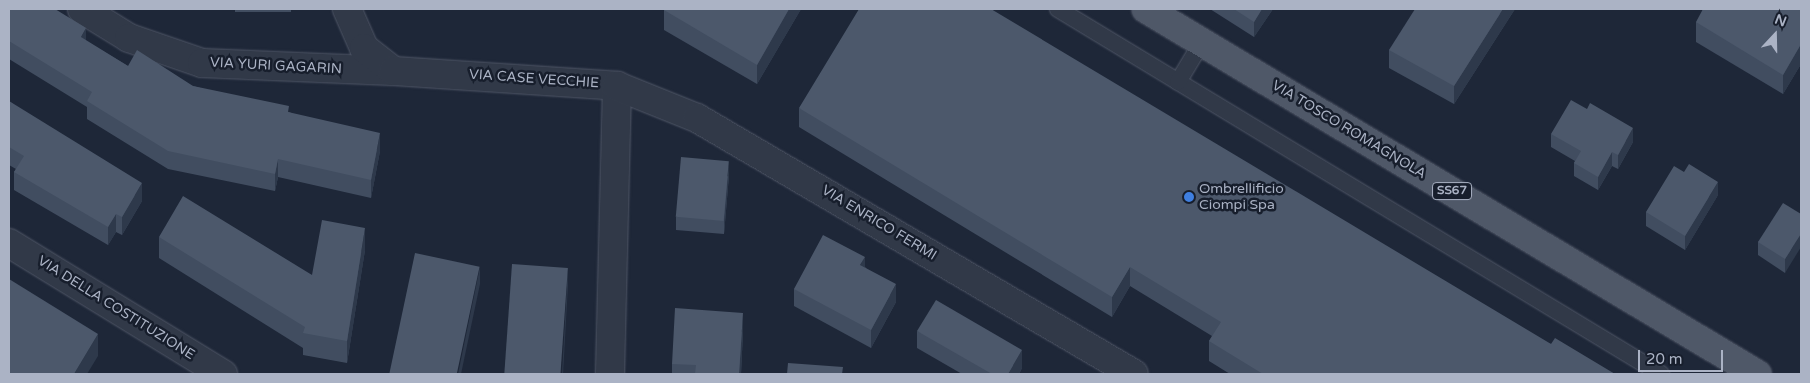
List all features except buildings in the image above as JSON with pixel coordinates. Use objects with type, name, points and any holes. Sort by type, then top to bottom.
[{"type":"main road","name":"VIA TOSCO ROMAGNOLA","points":[[1146,9],[1757,374]]},
{"type":"street","name":"VIA YURI GAGARIN","points":[[82,9],[129,38],[202,63],[393,71]]},
{"type":"street","points":[[347,9],[364,48],[393,71]]},
{"type":"street","name":"VIA CASE VECCHIE","points":[[393,71],[617,86],[610,374]]},
{"type":"street","name":"VIA ENRICO FERMI","points":[[617,86],[706,123],[1134,374]]},
{"type":"street","name":"VIA DELLA COSTITUZIONE","points":[[9,242],[223,374]]},
{"type":"lane","points":[[1058,9],[1660,374]]},
{"type":"lane","points":[[1178,82],[1202,42]]},
{"type":"place","name":"Ombrellificio Ciompi Spa","points":[[1189,197]]}]
